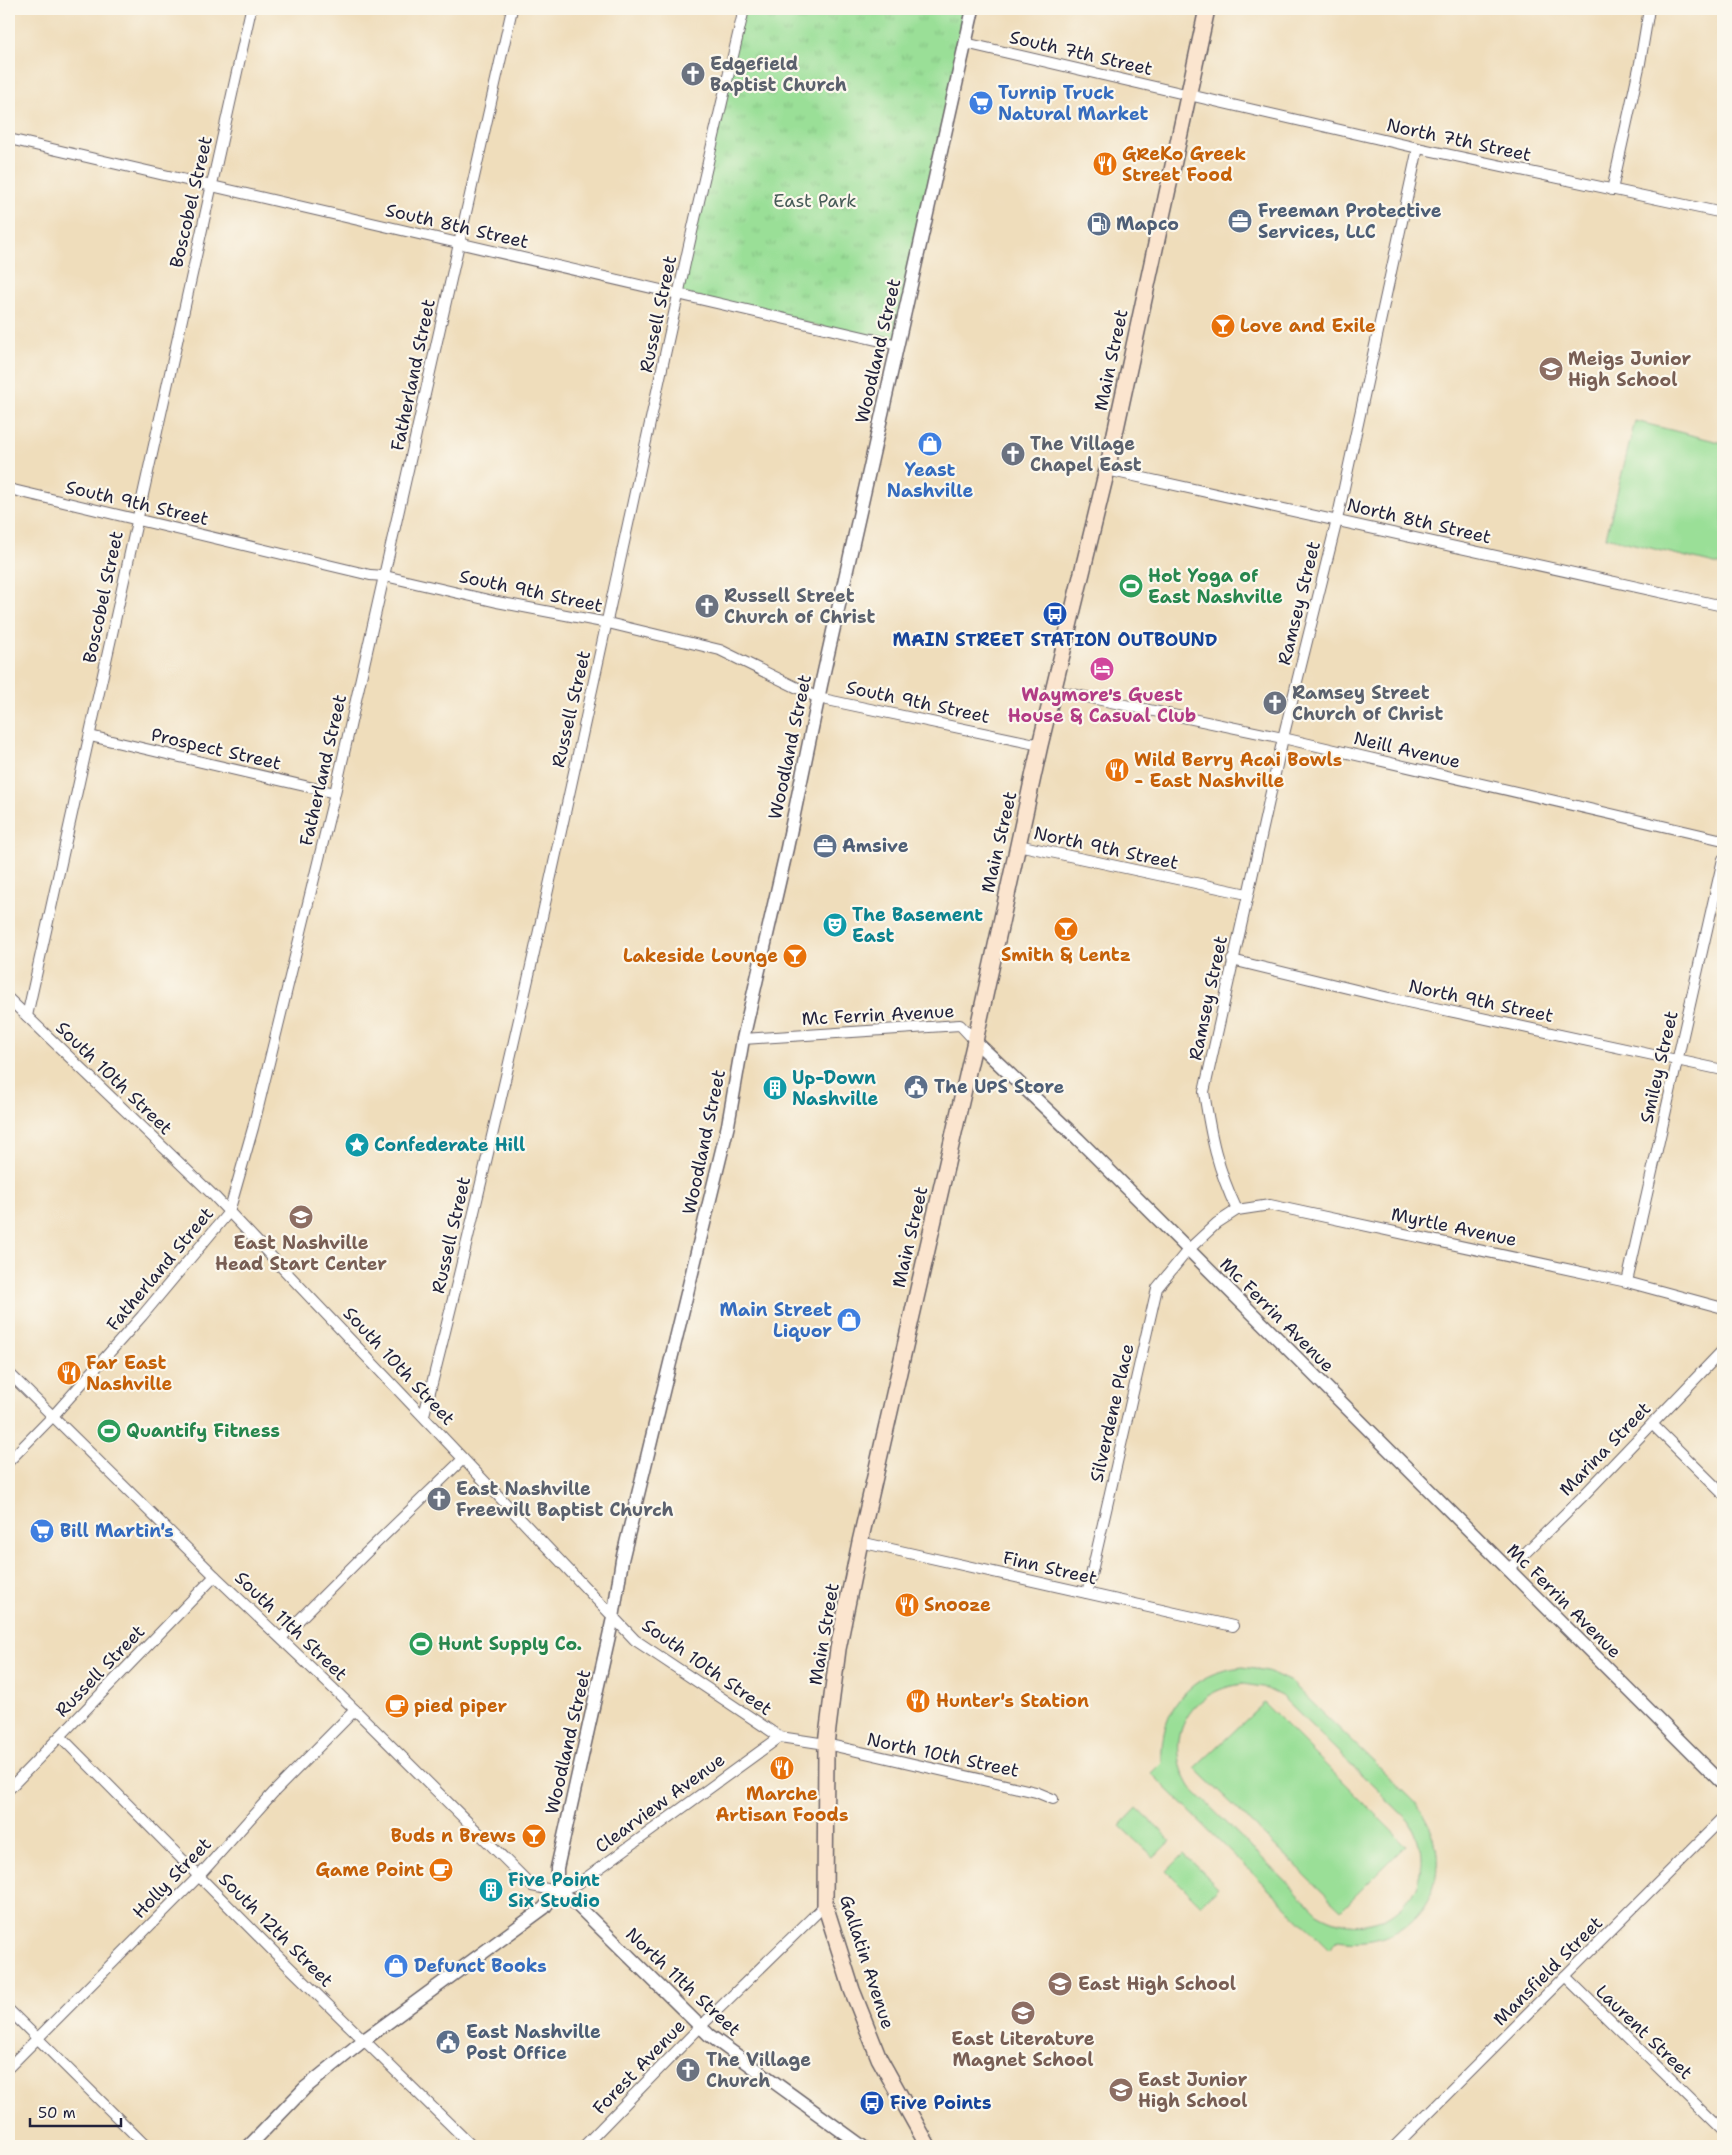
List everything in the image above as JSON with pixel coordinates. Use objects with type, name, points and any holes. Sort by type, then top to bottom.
[{"type":"main road","name":"Main Street","points":[[826,1744],[839,1642],[860,1542],[975,1041],[1040,745],[1107,470],[1207,9]]},
{"type":"main road","name":"Gallatin Avenue","points":[[826,1744],[825,1905],[852,1990],[879,2058],[928,2146]]},
{"type":"street","name":"Boscobel Street","points":[[27,1016],[251,9]]},
{"type":"street","name":"Fatherland Street","points":[[9,1461],[53,1416],[142,1316],[229,1212],[253,1128],[335,793],[512,9]]},
{"type":"street","name":"Russell Street","points":[[424,1415],[467,1244],[608,623],[678,292],[744,9]]},
{"type":"street","name":"Woodland Street","points":[[557,1891],[557,1868],[613,1618],[622,1560],[728,1125],[744,1039],[787,848],[818,698],[973,9]]},
{"type":"street","points":[[1612,190],[1640,62],[1649,9]]},
{"type":"street","name":"South 7th Street","points":[[965,43],[1189,94]]},
{"type":"street","name":"North 7th Street","points":[[1189,94],[1418,148],[1723,213]]},
{"type":"street","name":"South 8th Street","points":[[9,139],[678,292],[898,345]]},
{"type":"street","name":"Ramsey Street","points":[[1236,1210],[1222,1180],[1212,1142],[1204,1092],[1283,738],[1337,520],[1418,148]]},
{"type":"street","name":"North 8th Street","points":[[1107,470],[1723,606]]},
{"type":"street","name":"South 9th Street","points":[[9,489],[370,575],[385,576],[497,602],[608,623],[720,650],[818,698],[1040,745]]},
{"type":"street","name":"Neill Avenue","points":[[1054,690],[1283,738],[1723,840]]},
{"type":"street","name":"Prospect Street","points":[[90,736],[335,793]]},
{"type":"street","name":"North 9th Street","points":[[1018,845],[1247,894]]},
{"type":"street","name":"Smiley Street","points":[[1627,1282],[1723,859]]},
{"type":"street","name":"North 9th Street","points":[[1232,960],[1389,998],[1723,1070]]},
{"type":"street","name":"South 10th Street","points":[[9,999],[229,1212],[424,1415],[463,1459],[635,1640],[780,1737]]},
{"type":"street","name":"Mc Ferrin Avenue","points":[[744,1039],[960,1025],[1078,1140],[1723,1784]]},
{"type":"street","name":"Myrtle Avenue","points":[[1188,1250],[1216,1223],[1236,1210],[1270,1205],[1627,1282],[1723,1308]]},
{"type":"street","name":"Silverdene Place","points":[[1087,1593],[1157,1288],[1188,1250]]},
{"type":"street","name":"Marina Street","points":[[1508,1570],[1723,1350]]},
{"type":"street","name":"South 11th Street","points":[[9,1373],[215,1576],[355,1710],[532,1886],[557,1891]]},
{"type":"street","points":[[1652,1424],[1723,1494]]},
{"type":"street","points":[[281,1638],[463,1459]]},
{"type":"street","name":"Finn Street","points":[[860,1542],[1233,1626]]},
{"type":"street","name":"Russell Street","points":[[9,1789],[215,1576]]},
{"type":"street","name":"Holly Street","points":[[9,2067],[199,1876],[273,1793],[355,1710]]},
{"type":"street","name":"South 12th Street","points":[[60,1736],[472,2146]]},
{"type":"street","name":"North 10th Street","points":[[780,1737],[826,1744],[1036,1792],[1053,1799]]},
{"type":"street","name":"Clearview Avenue","points":[[557,1891],[579,1883],[780,1737]]},
{"type":"street","name":"Mansfield Street","points":[[1395,2146],[1723,1818]]},
{"type":"street","points":[[249,2146],[305,2088],[364,2040],[544,1908],[557,1891]]},
{"type":"street","name":"North 11th Street","points":[[557,1891],[573,1901],[700,2027],[862,2146]]},
{"type":"street","name":"Forest Avenue","points":[[584,2146],[700,2027],[825,1905]]},
{"type":"street","name":"Laurent Street","points":[[1565,1976],[1723,2131]]},
{"type":"street","points":[[9,2010],[146,2146]]},
{"type":"green space","name":"East Park","points":[[744,9],[974,9],[898,345],[678,292]]},
{"type":"green space","points":[[1635,421],[1723,443],[1723,566],[1606,537]]},
{"type":"green space","name":"Hunt Supply Co.","points":[[419,1634],[432,1645],[423,1654],[411,1642]]},
{"type":"green space","points":[[1243,1667],[1268,1671],[1291,1682],[1414,1801],[1430,1826],[1437,1852],[1436,1877],[1428,1900],[1413,1919],[1393,1933],[1368,1941],[1338,1940],[1329,1949],[1151,1773],[1162,1762],[1162,1743],[1172,1710],[1193,1685],[1208,1676],[1224,1670]],"holes":[[[1243,1684],[1263,1687],[1281,1696],[1409,1821],[1419,1845],[1421,1868],[1415,1889],[1402,1906],[1385,1918],[1365,1924],[1342,1923],[1318,1913],[1191,1788],[1182,1770],[1179,1753],[1180,1736],[1185,1721],[1194,1707],[1207,1696],[1224,1688]]]},
{"type":"green space","points":[[1264,1703],[1406,1845],[1341,1910],[1195,1768]]},
{"type":"green space","points":[[1137,1808],[1171,1841],[1154,1858],[1120,1826]]},
{"type":"green space","points":[[1184,1854],[1218,1887],[1201,1905],[1167,1871]]},
{"type":"place","name":"Edgefield Baptist Church","points":[[693,74]]},
{"type":"place","name":"Turnip Truck Natural Market","points":[[981,103]]},
{"type":"place","name":"GReKo Greek Street Food","points":[[1105,164]]},
{"type":"place","name":"Freeman Protective Services, LLC","points":[[1240,221]]},
{"type":"place","name":"Mapco","points":[[1099,224]]},
{"type":"place","name":"Love and Exile","points":[[1223,326]]},
{"type":"place","name":"Meigs Junior High School","points":[[1551,369]]},
{"type":"place","name":"Yeast Nashville","points":[[930,444]]},
{"type":"place","name":"The Village Chapel East","points":[[1013,454]]},
{"type":"place","name":"Hot Yoga of East Nashville","points":[[1131,586]]},
{"type":"place","name":"Russell Street Church of Christ","points":[[707,606]]},
{"type":"place","name":"MAIN STREET STATION OUTBOUND","points":[[1055,614]]},
{"type":"place","name":"Waymore's Guest House & Casual Club","points":[[1102,669]]},
{"type":"place","name":"Ramsey Street Church of Christ","points":[[1275,703]]},
{"type":"place","name":"Wild Berry Acai Bowls - East Nashville","points":[[1117,770]]},
{"type":"place","name":"Amsive","points":[[825,846]]},
{"type":"place","name":"The Basement East","points":[[835,925]]},
{"type":"place","name":"Smith & Lentz","points":[[1066,929]]},
{"type":"place","name":"Lakeside Lounge","points":[[795,956]]},
{"type":"place","name":"The UPS Store","points":[[916,1087]]},
{"type":"place","name":"Up-Down Nashville","points":[[775,1088]]},
{"type":"place","name":"Confederate Hill","points":[[357,1145]]},
{"type":"place","name":"East Nashville Head Start Center","points":[[301,1217]]},
{"type":"place","name":"Main Street Liquor","points":[[849,1320]]},
{"type":"place","name":"Far East Nashville","points":[[69,1373]]},
{"type":"place","name":"Quantify Fitness","points":[[109,1431]]},
{"type":"place","name":"East Nashville Freewill Baptist Church","points":[[439,1499]]},
{"type":"place","name":"Bill Martin's","points":[[42,1531]]},
{"type":"place","name":"Snooze","points":[[907,1605]]},
{"type":"place","name":"Hunt Supply Co.","points":[[421,1644]]},
{"type":"place","name":"Hunter's Station","points":[[918,1701]]},
{"type":"place","name":"pied piper","points":[[397,1706]]},
{"type":"place","name":"Marche Artisan Foods","points":[[782,1768]]},
{"type":"place","name":"Buds n Brews","points":[[534,1836]]},
{"type":"place","name":"Game Point","points":[[441,1870]]},
{"type":"place","name":"Five Point Six Studio","points":[[491,1890]]},
{"type":"place","name":"Defunct Books","points":[[396,1966]]},
{"type":"place","name":"East High School","points":[[1060,1984]]},
{"type":"place","name":"East Literature Magnet School","points":[[1023,2013]]},
{"type":"place","name":"East Nashville Post Office","points":[[448,2042]]},
{"type":"place","name":"The Village Church","points":[[688,2070]]},
{"type":"place","name":"East Junior High School","points":[[1121,2090]]},
{"type":"place","name":"Five Points","points":[[872,2103]]}]
